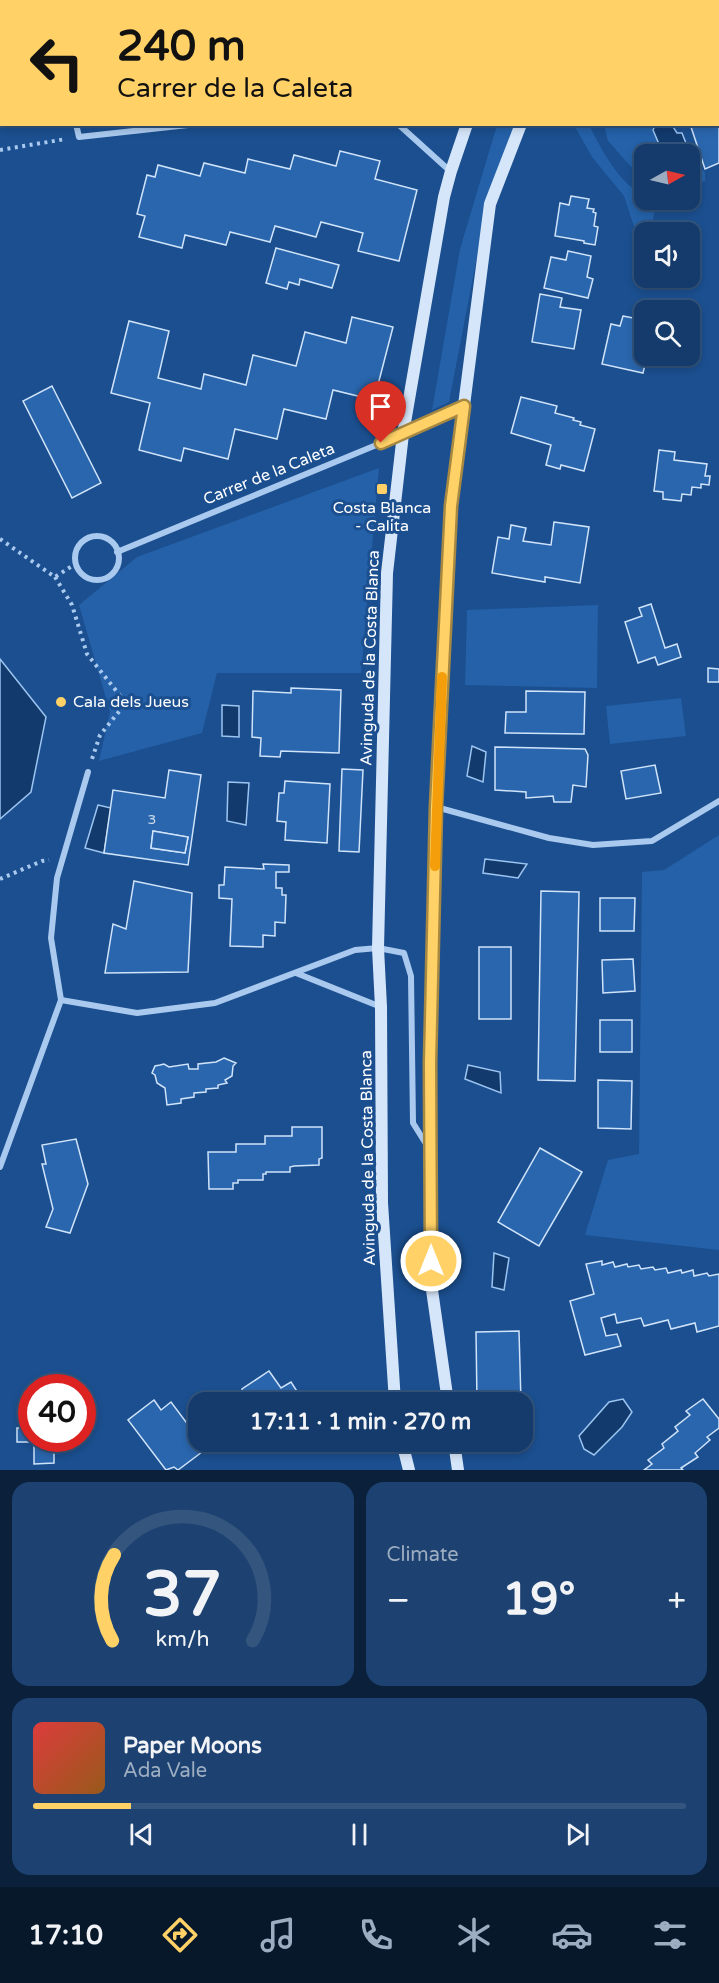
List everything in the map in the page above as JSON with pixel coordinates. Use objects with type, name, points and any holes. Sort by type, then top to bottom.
[{"type":"street","points":[[76,126],[79,137],[179,126]]},
{"type":"street","points":[[400,126],[451,171]]},
{"type":"street","name":"Avinguda de la Costa Blanca","points":[[394,1392],[382,1203],[381,1007],[378,948],[387,573],[403,434],[444,197],[466,126]]},
{"type":"street","points":[[447,1392],[431,1283],[430,1063],[436,807],[451,506],[490,204],[520,126]]},
{"type":"street","name":"Carrer de la Caleta","points":[[117,552],[403,434],[464,406]]},
{"type":"street","points":[[97,535],[109,539],[116,546],[119,560],[115,570],[105,579],[91,579],[80,573],[75,564],[74,555],[77,546],[85,538],[97,535]]},
{"type":"street","points":[[0,1167],[61,1000],[51,938],[57,878],[88,772]]},
{"type":"street","points":[[436,807],[549,838],[593,845],[652,841],[719,801]]},
{"type":"street","points":[[61,1000],[137,1013],[214,1003],[355,950],[378,948],[404,953],[411,976],[413,1123],[430,1152]]},
{"type":"street","points":[[296,973],[381,1007]]},
{"type":"street","points":[[404,1452],[409,1470]]},
{"type":"street","points":[[455,1452],[458,1470]]},
{"type":"path","points":[[0,150],[79,137]]},
{"type":"path","points":[[0,538],[56,577],[72,605],[87,654],[126,703],[100,735],[88,772]]},
{"type":"path","points":[[56,577],[75,564]]},
{"type":"path","points":[[0,879],[42,861],[64,858]]},
{"type":"shaded area","points":[[497,126],[516,126],[485,215],[449,402],[432,410],[460,249]]},
{"type":"shaded area","points":[[575,126],[590,126],[605,155],[634,189],[634,210],[655,210],[652,222],[634,222],[634,226],[624,196],[592,157]]},
{"type":"shaded area","points":[[604,126],[654,126],[652,128],[661,144],[634,144],[634,170],[608,141]]},
{"type":"shaded area","points":[[655,126],[673,126],[677,133],[682,133],[686,144],[659,144],[653,130]]},
{"type":"shaded area","points":[[700,167],[705,172],[705,181],[700,182]]},
{"type":"shaded area","points":[[379,468],[361,673],[217,673],[202,733],[99,761],[110,712],[79,605],[137,557]]},
{"type":"shaded area","points":[[598,605],[597,688],[465,685],[467,610]]},
{"type":"shaded area","points":[[0,659],[46,717],[31,792],[0,819]]},
{"type":"shaded area","points":[[681,698],[686,736],[610,744],[606,706]]},
{"type":"shaded area","points":[[222,705],[239,706],[239,737],[222,736]]},
{"type":"shaded area","points":[[472,746],[486,752],[483,782],[467,776]]},
{"type":"shaded area","points":[[228,782],[249,783],[246,825],[227,821]]},
{"type":"shaded area","points":[[98,805],[111,808],[104,853],[85,848]]},
{"type":"shaded area","points":[[719,835],[719,1250],[585,1235],[608,1160],[639,1154],[642,872],[664,870]]},
{"type":"shaded area","points":[[485,859],[527,864],[518,878],[483,873]]},
{"type":"shaded area","points":[[468,1065],[500,1072],[501,1093],[465,1079]]},
{"type":"shaded area","points":[[494,1253],[509,1258],[504,1290],[492,1287]]},
{"type":"shaded area","points":[[623,1399],[632,1412],[622,1427],[594,1455],[584,1449],[579,1436],[609,1402]]},
{"type":"building","points":[[691,126],[719,126],[719,163],[705,169],[700,154],[700,144],[697,144]]},
{"type":"building","points":[[340,151],[380,161],[375,179],[417,190],[399,261],[358,251],[363,233],[321,222],[316,237],[275,226],[270,242],[230,232],[226,245],[185,235],[182,248],[139,237],[145,216],[137,214],[147,175],[155,177],[158,165],[200,176],[204,163],[245,173],[248,159],[290,169],[294,155],[336,166]]},
{"type":"building","points":[[571,196],[589,199],[587,208],[594,209],[593,212],[596,213],[594,226],[598,227],[595,245],[555,236],[560,203],[569,205]]},
{"type":"building","points":[[276,248],[339,265],[332,288],[300,279],[299,285],[289,282],[287,289],[266,283]]},
{"type":"building","points":[[568,251],[591,256],[587,277],[593,279],[588,298],[544,288],[551,257],[566,260]]},
{"type":"building","points":[[540,294],[562,298],[560,307],[581,310],[574,349],[532,342]]},
{"type":"building","points":[[623,316],[634,318],[634,366],[645,366],[643,373],[602,364],[611,324],[620,326]]},
{"type":"building","points":[[352,317],[393,327],[374,400],[333,390],[326,419],[284,409],[277,439],[235,429],[228,459],[184,448],[181,461],[139,450],[150,403],[111,393],[129,321],[169,331],[158,378],[201,389],[204,374],[246,385],[253,355],[296,366],[305,332],[346,343]]},
{"type":"building","points":[[52,386],[101,483],[72,498],[23,401]]},
{"type":"building","points":[[521,397],[557,406],[555,413],[574,418],[573,420],[581,422],[580,425],[595,429],[584,471],[561,465],[560,469],[546,465],[551,445],[511,433]]},
{"type":"building","points":[[659,450],[675,452],[674,460],[707,464],[705,476],[710,476],[709,485],[701,484],[701,488],[692,487],[691,495],[682,494],[681,501],[663,499],[663,492],[654,491]]},
{"type":"building","points":[[554,522],[589,527],[580,583],[545,577],[545,582],[492,573],[498,537],[509,539],[511,525],[526,528],[523,541],[551,545]]},
{"type":"building","points":[[651,604],[665,648],[677,644],[681,657],[658,665],[655,657],[638,663],[625,622],[642,616],[639,608]]},
{"type":"building","points":[[708,668],[719,669],[719,682],[708,682]]},
{"type":"building","points":[[291,688],[341,690],[339,753],[281,751],[280,757],[260,756],[261,738],[252,737],[253,691],[291,693]]},
{"type":"building","points":[[526,691],[585,692],[584,734],[505,733],[506,712],[526,712]]},
{"type":"building","points":[[495,747],[585,749],[588,755],[586,787],[573,785],[571,802],[554,802],[553,796],[526,798],[526,792],[495,790]]},
{"type":"building","points":[[655,765],[661,793],[626,799],[621,771]]},
{"type":"building","points":[[342,769],[363,770],[359,852],[339,851]]},
{"type":"building","points":[[169,770],[201,775],[188,865],[104,853],[113,790],[165,798]],"holes":[[[153,831],[188,837],[185,853],[151,848]]]},
{"type":"building","points":[[285,781],[330,784],[327,843],[285,840],[286,822],[277,821],[279,793],[284,793]]},
{"type":"building","points":[[153,831],[188,837],[185,853],[151,848]]},
{"type":"building","points":[[263,864],[289,865],[289,872],[276,872],[276,888],[282,888],[282,895],[286,895],[285,923],[275,922],[275,936],[263,935],[263,947],[230,946],[232,899],[219,898],[219,885],[224,885],[225,867],[264,869]]},
{"type":"building","points":[[134,881],[192,893],[188,972],[105,973],[113,924],[126,929]]},
{"type":"building","points":[[541,891],[579,892],[575,1081],[538,1080]]},
{"type":"building","points":[[600,898],[635,898],[634,931],[600,931]]},
{"type":"building","points":[[479,947],[511,947],[511,1019],[479,1019]]},
{"type":"building","points":[[633,959],[635,991],[603,993],[602,960]]},
{"type":"building","points":[[600,1020],[632,1020],[632,1052],[600,1052]]},
{"type":"building","points":[[224,1058],[236,1063],[233,1066],[232,1076],[225,1080],[227,1083],[218,1085],[218,1088],[206,1089],[206,1092],[194,1093],[194,1097],[181,1099],[181,1103],[167,1105],[165,1088],[157,1083],[152,1073],[155,1066],[164,1064],[169,1067],[188,1064],[189,1069],[198,1069],[198,1064],[216,1062]]},
{"type":"building","points":[[598,1080],[632,1081],[631,1129],[598,1128]]},
{"type":"building","points":[[292,1127],[322,1127],[322,1158],[319,1159],[319,1165],[294,1166],[290,1167],[290,1172],[266,1172],[263,1174],[263,1180],[238,1180],[238,1183],[233,1183],[233,1189],[209,1189],[208,1152],[236,1152],[236,1144],[265,1144],[265,1136],[292,1136]]},
{"type":"building","points":[[76,1139],[88,1184],[70,1233],[46,1227],[53,1209],[42,1164],[46,1164],[42,1145]]},
{"type":"building","points":[[540,1148],[582,1172],[539,1246],[498,1222]]},
{"type":"building","points":[[602,1261],[602,1265],[613,1262],[615,1267],[627,1264],[628,1267],[639,1265],[641,1269],[666,1268],[668,1273],[693,1270],[694,1276],[707,1273],[709,1276],[719,1274],[719,1326],[697,1332],[695,1323],[671,1329],[668,1320],[644,1326],[641,1318],[617,1323],[615,1314],[601,1318],[606,1336],[617,1334],[621,1346],[585,1355],[570,1301],[594,1294],[586,1264]]},
{"type":"building","points":[[519,1331],[521,1392],[477,1392],[476,1332]]},
{"type":"building","points":[[269,1371],[281,1388],[291,1382],[298,1392],[242,1392],[242,1389]]},
{"type":"building","points":[[703,1399],[719,1419],[719,1428],[707,1437],[710,1440],[695,1453],[698,1457],[681,1468],[683,1470],[644,1470],[652,1464],[648,1460],[664,1448],[662,1444],[678,1431],[675,1427],[690,1415],[686,1411]]},
{"type":"building","points":[[154,1400],[161,1410],[171,1402],[188,1425],[188,1452],[202,1452],[178,1470],[174,1467],[166,1470],[128,1420]]},
{"type":"building","points":[[34,1452],[54,1452],[54,1463],[34,1464]]},
{"type":"slow traffic","points":[[435,866],[442,677]]},
{"type":"place","name":"Costa Blanca - Calita","points":[[382,489]]},
{"type":"place","name":"Cala dels Jueus","points":[[61,702]]},
{"type":"route","points":[[381,443],[464,406],[451,506],[436,807],[430,1063],[431,1261]]}]
